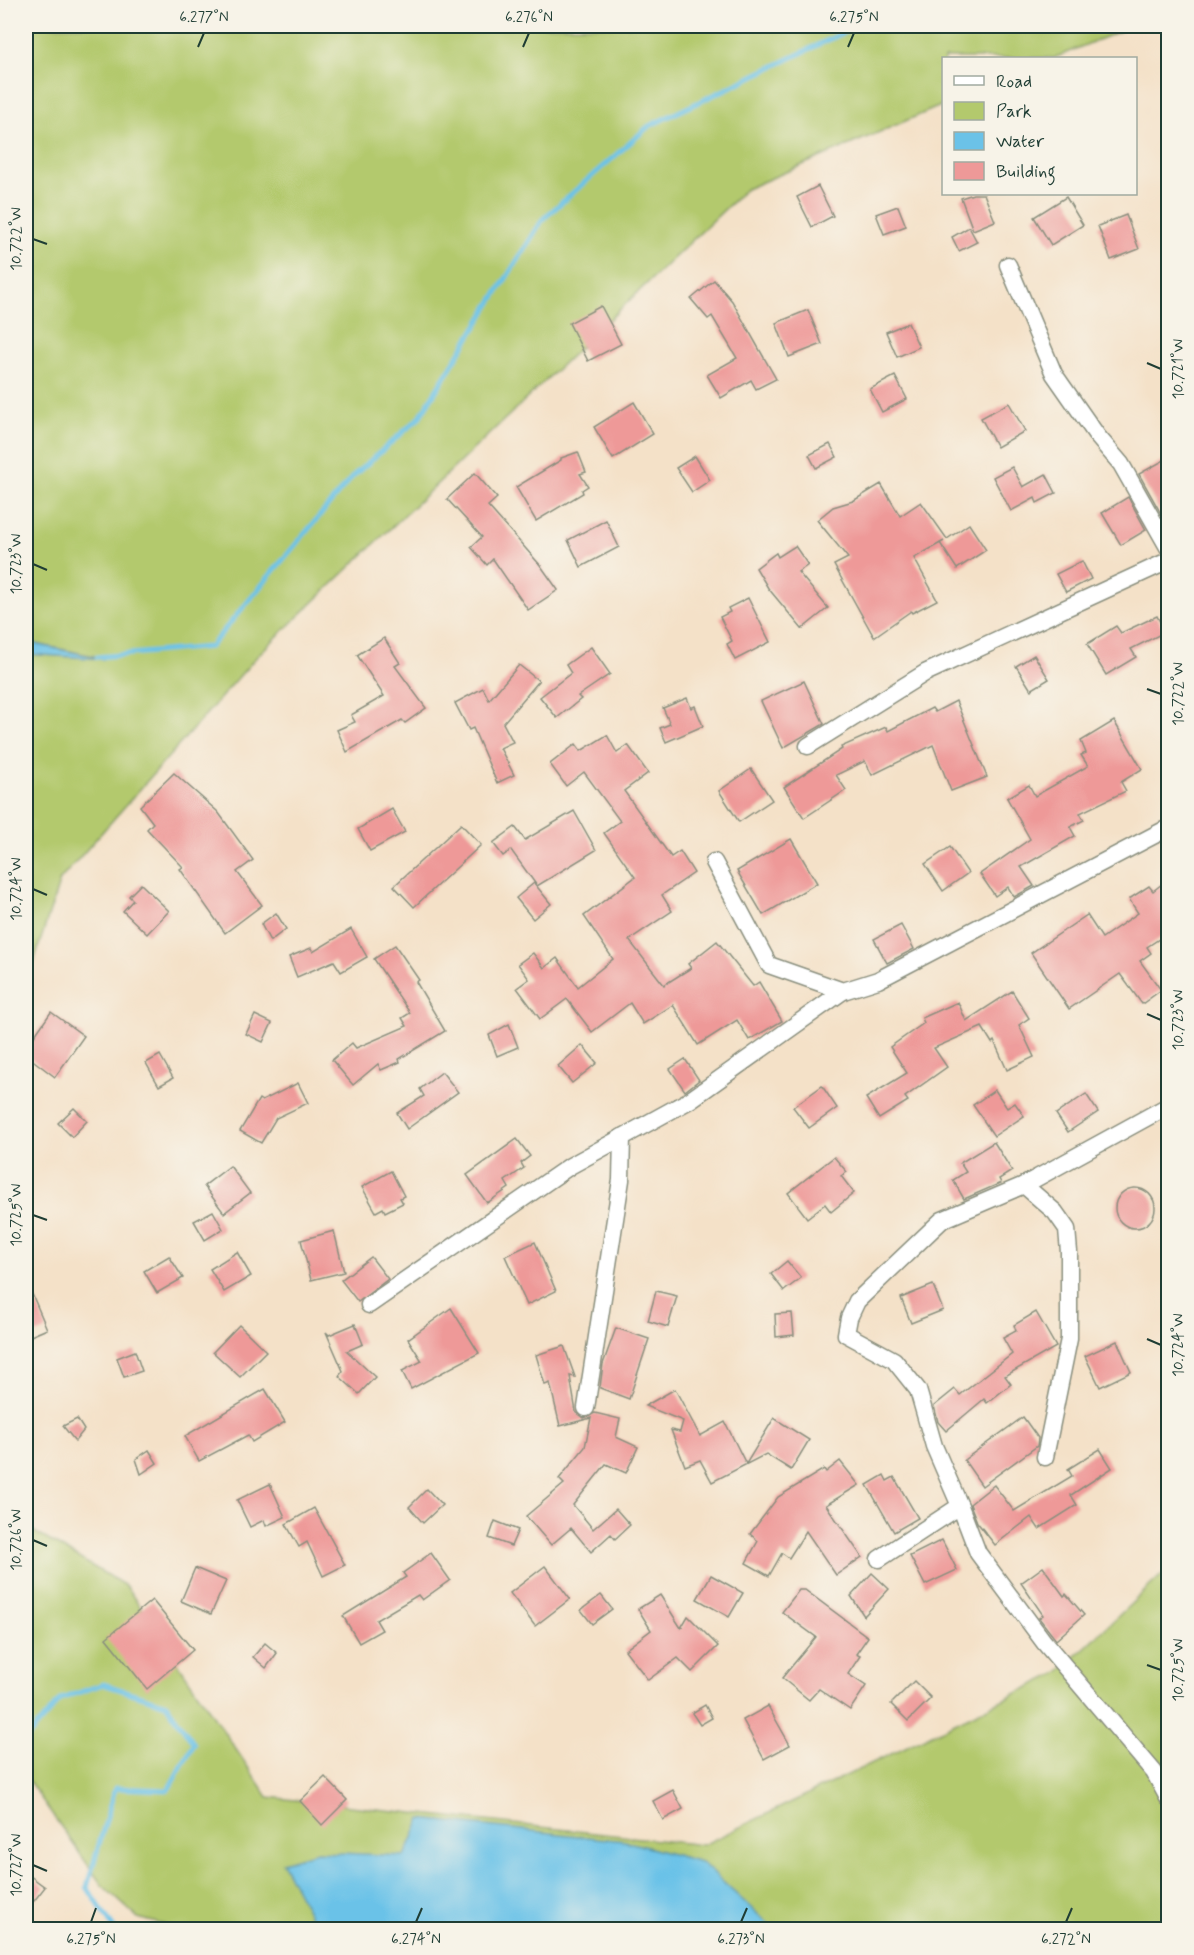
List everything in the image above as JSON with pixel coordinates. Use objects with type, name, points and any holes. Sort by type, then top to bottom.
[{"type":"street","points":[[1008,265],[1054,374],[1098,437],[1121,464],[1168,547]]},
{"type":"street","points":[[808,746],[925,673],[1168,561]]},
{"type":"street","points":[[369,1305],[570,1166],[690,1100],[843,991],[878,980],[1168,828]]},
{"type":"street","points":[[714,862],[769,965],[843,991]]},
{"type":"street","points":[[1168,1106],[1024,1185],[942,1220],[857,1301],[849,1318],[846,1334],[894,1360],[918,1390],[934,1446],[978,1553],[1044,1642],[1154,1772],[1168,1798]]},
{"type":"street","points":[[586,1408],[621,1180],[622,1137]]},
{"type":"street","points":[[1024,1185],[1061,1220],[1066,1229],[1069,1252],[1069,1339],[1045,1456]]},
{"type":"street","points":[[879,1559],[960,1506]]},
{"type":"green space","points":[[26,26],[1132,26],[1056,57],[942,57],[942,105],[746,189],[260,653],[60,880],[26,986],[26,654],[99,657],[26,642]]},
{"type":"green space","points":[[26,1527],[126,1586],[268,1797],[703,1845],[1058,1673],[1168,1569],[1168,1929],[184,1930],[138,1918],[102,1885],[26,1777]]},
{"type":"water","points":[[26,642],[104,659],[26,654]]},
{"type":"water","points":[[421,1819],[625,1841],[701,1862],[774,1929],[317,1929],[282,1862],[317,1852],[405,1856]]},
{"type":"building","points":[[818,186],[833,216],[812,227],[797,197]]},
{"type":"building","points":[[970,195],[984,195],[995,221],[973,230],[961,198]]},
{"type":"building","points":[[1066,197],[1083,225],[1051,245],[1034,217]]},
{"type":"building","points":[[898,206],[906,226],[884,234],[876,214]]},
{"type":"building","points":[[1126,215],[1139,249],[1111,260],[1098,226]]},
{"type":"building","points":[[969,227],[977,242],[959,251],[952,237]]},
{"type":"building","points":[[714,280],[732,301],[776,379],[756,389],[751,380],[721,398],[707,375],[737,358],[712,316],[708,319],[691,299]]},
{"type":"building","points":[[601,306],[621,344],[588,361],[569,323]]},
{"type":"building","points":[[808,310],[822,344],[789,357],[776,323]]},
{"type":"building","points":[[908,323],[919,347],[897,357],[886,332]]},
{"type":"building","points":[[895,376],[907,399],[882,412],[870,389]]},
{"type":"building","points":[[634,402],[653,434],[613,459],[594,427]]},
{"type":"building","points":[[1009,403],[1025,431],[997,447],[981,418]]},
{"type":"building","points":[[830,444],[837,457],[816,468],[809,455]]},
{"type":"building","points":[[578,452],[586,472],[580,474],[588,486],[582,490],[583,493],[536,521],[516,487],[561,458]]},
{"type":"building","points":[[695,456],[710,480],[692,492],[676,468]]},
{"type":"building","points":[[1168,458],[1168,517],[1164,519],[1139,474]]},
{"type":"building","points":[[1012,467],[1023,487],[1046,474],[1056,493],[1037,503],[1035,498],[1011,511],[993,477]]},
{"type":"building","points":[[475,473],[497,498],[488,506],[541,566],[558,590],[528,610],[493,559],[487,565],[471,547],[482,537],[447,499]]},
{"type":"building","points":[[881,484],[900,516],[921,502],[947,539],[969,524],[986,550],[957,569],[940,543],[914,558],[937,600],[912,613],[911,611],[874,637],[834,565],[848,558],[817,520],[833,507],[853,501]]},
{"type":"building","points":[[1128,497],[1146,530],[1121,545],[1102,513]]},
{"type":"building","points":[[606,520],[619,547],[581,567],[568,540]]},
{"type":"building","points":[[795,546],[808,565],[798,572],[828,608],[802,629],[768,588],[756,568],[776,553],[778,557]]},
{"type":"building","points":[[1082,561],[1091,579],[1066,592],[1056,574]]},
{"type":"building","points":[[748,598],[770,642],[735,660],[727,644],[732,641],[720,617],[730,612],[728,608]]},
{"type":"building","points":[[1157,616],[1165,632],[1131,649],[1136,657],[1106,675],[1087,644],[1116,626],[1121,633]]},
{"type":"building","points":[[384,638],[400,663],[395,666],[426,708],[405,723],[402,720],[347,752],[337,730],[355,722],[351,715],[384,696],[357,655]]},
{"type":"building","points":[[591,647],[610,674],[578,696],[581,699],[557,718],[540,697],[571,673],[566,665]]},
{"type":"building","points":[[1034,655],[1049,679],[1031,690],[1016,666]]},
{"type":"building","points":[[519,665],[539,681],[503,723],[513,742],[500,748],[514,775],[497,783],[473,728],[469,730],[455,703],[483,688],[489,700]]},
{"type":"building","points":[[804,681],[824,724],[783,748],[761,701]]},
{"type":"building","points":[[687,698],[691,708],[695,706],[703,726],[666,742],[660,728],[670,724],[663,708]]},
{"type":"building","points":[[956,701],[987,777],[951,791],[933,745],[872,775],[865,761],[836,775],[846,790],[804,818],[784,787],[842,749],[841,747],[886,727],[888,731],[932,708],[935,712]]},
{"type":"building","points":[[1114,721],[1142,769],[1121,782],[1126,791],[1080,813],[1084,820],[1070,827],[1075,836],[1021,867],[1034,886],[1014,897],[1008,887],[995,896],[980,874],[1030,839],[1007,798],[1029,785],[1035,796],[1088,766],[1081,755],[1086,753],[1081,741]]},
{"type":"building","points":[[607,735],[617,753],[628,745],[648,773],[624,791],[671,857],[680,851],[694,873],[662,895],[672,911],[629,940],[664,985],[691,968],[688,964],[717,941],[753,986],[759,982],[782,1021],[749,1040],[737,1020],[698,1045],[673,1005],[643,1024],[630,1003],[592,1032],[567,999],[540,1019],[517,988],[529,979],[518,964],[533,953],[544,968],[557,958],[578,987],[613,959],[584,916],[635,877],[604,833],[620,821],[584,772],[566,786],[550,764],[576,744],[581,751]]},
{"type":"building","points":[[751,769],[772,800],[739,822],[719,791]]},
{"type":"building","points":[[174,773],[218,812],[253,860],[237,872],[262,905],[225,933],[180,869],[183,867],[147,829],[153,823],[140,806]]},
{"type":"building","points":[[392,809],[405,832],[370,851],[358,829]]},
{"type":"building","points":[[574,811],[596,850],[537,886],[511,850],[503,856],[493,843],[515,827],[525,840]]},
{"type":"building","points":[[461,824],[481,845],[414,907],[394,886]]},
{"type":"building","points":[[791,839],[817,883],[763,915],[737,871]]},
{"type":"building","points":[[950,847],[968,873],[943,891],[925,864]]},
{"type":"building","points":[[534,883],[551,904],[533,919],[516,898]]},
{"type":"building","points":[[141,884],[169,911],[147,934],[123,911],[133,900],[129,896]]},
{"type":"building","points":[[1162,884],[1168,894],[1168,933],[1147,947],[1151,953],[1140,961],[1161,990],[1142,1004],[1120,974],[1069,1009],[1031,953],[1087,915],[1102,938],[1138,913],[1129,899],[1149,886],[1153,891]]},
{"type":"building","points":[[276,913],[286,929],[270,941],[261,924]]},
{"type":"building","points":[[901,925],[914,949],[887,963],[874,939]]},
{"type":"building","points":[[351,929],[367,957],[341,972],[334,961],[297,977],[289,957],[311,948],[313,952]]},
{"type":"building","points":[[395,945],[419,980],[416,982],[445,1031],[399,1059],[400,1062],[381,1070],[378,1064],[353,1085],[332,1060],[352,1043],[356,1048],[407,1026],[402,1018],[410,1013],[374,959]]},
{"type":"building","points":[[1012,991],[1029,1018],[1019,1025],[1034,1057],[1007,1070],[994,1041],[992,1043],[982,1027],[934,1048],[947,1067],[905,1097],[908,1101],[879,1119],[866,1098],[907,1073],[890,1047],[924,1023],[922,1018],[958,1002],[966,1021]]},
{"type":"building","points":[[51,1012],[84,1036],[55,1077],[26,1055],[26,1048]]},
{"type":"building","points":[[255,1015],[272,1023],[263,1042],[246,1034]]},
{"type":"building","points":[[509,1024],[518,1047],[497,1056],[489,1035]]},
{"type":"building","points":[[582,1045],[597,1063],[572,1083],[558,1066]]},
{"type":"building","points":[[160,1055],[173,1078],[159,1086],[146,1063]]},
{"type":"building","points":[[685,1059],[699,1080],[685,1091],[670,1069]]},
{"type":"building","points":[[442,1072],[458,1092],[407,1129],[397,1113],[424,1096],[420,1089]]},
{"type":"building","points":[[298,1083],[308,1103],[276,1118],[261,1143],[240,1131],[259,1099],[262,1101]]},
{"type":"building","points":[[822,1086],[837,1108],[809,1128],[793,1107]]},
{"type":"building","points":[[995,1090],[1007,1108],[1015,1103],[1024,1116],[994,1136],[973,1105]]},
{"type":"building","points":[[1086,1094],[1098,1112],[1068,1132],[1056,1114]]},
{"type":"building","points":[[74,1108],[87,1121],[72,1137],[58,1123]]},
{"type":"building","points":[[517,1139],[530,1156],[521,1163],[524,1168],[505,1181],[509,1188],[487,1203],[467,1175]]},
{"type":"building","points":[[994,1142],[1012,1171],[999,1179],[1001,1183],[964,1199],[953,1180],[966,1172],[960,1163]]},
{"type":"building","points":[[834,1157],[847,1172],[841,1176],[854,1193],[831,1212],[825,1204],[807,1218],[788,1193]]},
{"type":"building","points":[[230,1166],[250,1193],[224,1213],[204,1186]]},
{"type":"building","points":[[391,1171],[404,1196],[400,1198],[403,1203],[385,1212],[383,1208],[376,1212],[362,1187]]},
{"type":"building","points":[[1135,1188],[1149,1194],[1155,1208],[1149,1222],[1135,1228],[1121,1222],[1115,1208],[1121,1194]]},
{"type":"building","points":[[213,1211],[223,1229],[205,1240],[194,1221]]},
{"type":"building","points":[[334,1231],[344,1272],[311,1280],[301,1240]]},
{"type":"building","points":[[535,1242],[556,1291],[527,1305],[505,1256]]},
{"type":"building","points":[[237,1252],[251,1276],[224,1292],[210,1269]]},
{"type":"building","points":[[169,1256],[183,1278],[157,1293],[144,1271]]},
{"type":"building","points":[[371,1257],[388,1279],[358,1302],[341,1280]]},
{"type":"building","points":[[787,1261],[801,1278],[784,1291],[771,1274]]},
{"type":"building","points":[[26,1280],[47,1329],[26,1338]]},
{"type":"building","points":[[933,1285],[943,1310],[911,1323],[901,1298]]},
{"type":"building","points":[[656,1291],[677,1296],[668,1327],[648,1321]]},
{"type":"building","points":[[451,1308],[479,1353],[411,1389],[402,1371],[422,1361],[408,1339]]},
{"type":"building","points":[[1036,1312],[1056,1347],[1005,1376],[1011,1384],[987,1403],[984,1399],[946,1431],[938,1422],[934,1406],[955,1389],[960,1395],[1012,1354],[1003,1338],[1016,1331],[1014,1325]]},
{"type":"building","points":[[792,1313],[794,1335],[776,1337],[775,1314]]},
{"type":"building","points":[[355,1324],[363,1344],[347,1351],[375,1377],[359,1394],[339,1376],[343,1371],[326,1332],[329,1335]]},
{"type":"building","points":[[239,1325],[266,1351],[240,1377],[213,1352]]},
{"type":"building","points":[[616,1328],[649,1339],[629,1399],[600,1388],[603,1364]]},
{"type":"building","points":[[1117,1341],[1131,1372],[1100,1387],[1085,1356]]},
{"type":"building","points":[[564,1346],[575,1377],[570,1376],[576,1412],[584,1418],[595,1413],[620,1419],[616,1437],[638,1447],[626,1473],[606,1464],[573,1505],[593,1529],[616,1509],[630,1525],[615,1539],[611,1534],[591,1552],[571,1528],[551,1545],[526,1516],[564,1484],[559,1479],[585,1447],[591,1418],[560,1426],[550,1383],[545,1385],[536,1355]]},
{"type":"building","points":[[135,1351],[142,1371],[124,1377],[117,1358]]},
{"type":"building","points":[[265,1389],[285,1422],[252,1442],[248,1435],[199,1461],[185,1436]]},
{"type":"building","points":[[675,1389],[700,1436],[725,1422],[746,1464],[774,1418],[809,1440],[791,1470],[766,1454],[712,1482],[700,1460],[685,1466],[671,1430],[680,1432],[683,1421],[645,1406]]},
{"type":"building","points":[[1023,1417],[1038,1438],[1037,1446],[982,1486],[964,1460]]},
{"type":"building","points":[[77,1419],[84,1430],[75,1441],[63,1426]]},
{"type":"building","points":[[1100,1449],[1112,1468],[1071,1495],[1077,1505],[1039,1529],[1031,1517],[995,1545],[977,1522],[970,1504],[994,1485],[1014,1511],[1072,1476],[1068,1469]]},
{"type":"building","points":[[149,1450],[157,1463],[141,1474],[136,1459]]},
{"type":"building","points":[[840,1461],[859,1485],[826,1505],[862,1557],[836,1575],[806,1531],[789,1558],[782,1553],[769,1576],[746,1563],[758,1541],[750,1534],[778,1497],[824,1469],[826,1472]]},
{"type":"building","points":[[884,1475],[887,1481],[894,1477],[918,1518],[894,1532],[867,1485]]},
{"type":"building","points":[[270,1484],[285,1517],[266,1526],[264,1520],[250,1527],[237,1500]]},
{"type":"building","points":[[427,1489],[442,1505],[423,1523],[409,1507]]},
{"type":"building","points":[[314,1508],[345,1565],[323,1576],[307,1542],[299,1547],[286,1524]]},
{"type":"building","points":[[495,1521],[518,1530],[511,1546],[489,1538]]},
{"type":"building","points":[[942,1540],[957,1570],[925,1585],[910,1556]]},
{"type":"building","points":[[431,1553],[450,1580],[422,1600],[418,1595],[376,1620],[382,1630],[359,1643],[343,1616],[406,1577],[403,1573]]},
{"type":"building","points":[[545,1566],[570,1599],[535,1626],[510,1593]]},
{"type":"building","points":[[1043,1567],[1064,1596],[1066,1594],[1084,1615],[1056,1640],[1039,1618],[1043,1615],[1021,1583]]},
{"type":"building","points":[[195,1568],[226,1581],[211,1614],[181,1601]]},
{"type":"building","points":[[872,1573],[889,1589],[864,1616],[851,1596]]},
{"type":"building","points":[[711,1575],[743,1593],[729,1617],[697,1599]]},
{"type":"building","points":[[799,1590],[805,1590],[868,1637],[856,1654],[860,1656],[848,1674],[866,1686],[850,1710],[819,1689],[809,1700],[782,1678],[816,1637],[782,1612]]},
{"type":"building","points":[[601,1595],[612,1609],[592,1624],[581,1610]]},
{"type":"building","points":[[660,1595],[681,1628],[688,1616],[718,1646],[692,1672],[678,1658],[648,1680],[625,1650],[651,1630],[638,1609]]},
{"type":"building","points":[[152,1600],[193,1650],[147,1689],[106,1638]]},
{"type":"building","points":[[265,1643],[277,1653],[266,1668],[253,1657]]},
{"type":"building","points":[[914,1681],[931,1698],[908,1721],[891,1704]]},
{"type":"building","points":[[705,1705],[712,1718],[700,1725],[692,1713]]},
{"type":"building","points":[[768,1706],[790,1745],[764,1759],[743,1720]]},
{"type":"building","points":[[325,1777],[347,1800],[322,1825],[300,1801]]},
{"type":"building","points":[[673,1790],[683,1809],[663,1820],[653,1801]]},
{"type":"building","points":[[26,1873],[45,1887],[34,1901],[26,1895]]},
{"type":"waterway","points":[[97,657],[210,647],[353,476],[419,418],[543,219],[649,126],[849,30],[853,26]]},
{"type":"waterway","points":[[26,1739],[61,1699],[103,1684],[166,1704],[194,1744],[168,1790],[115,1788],[87,1887],[115,1930]]}]
